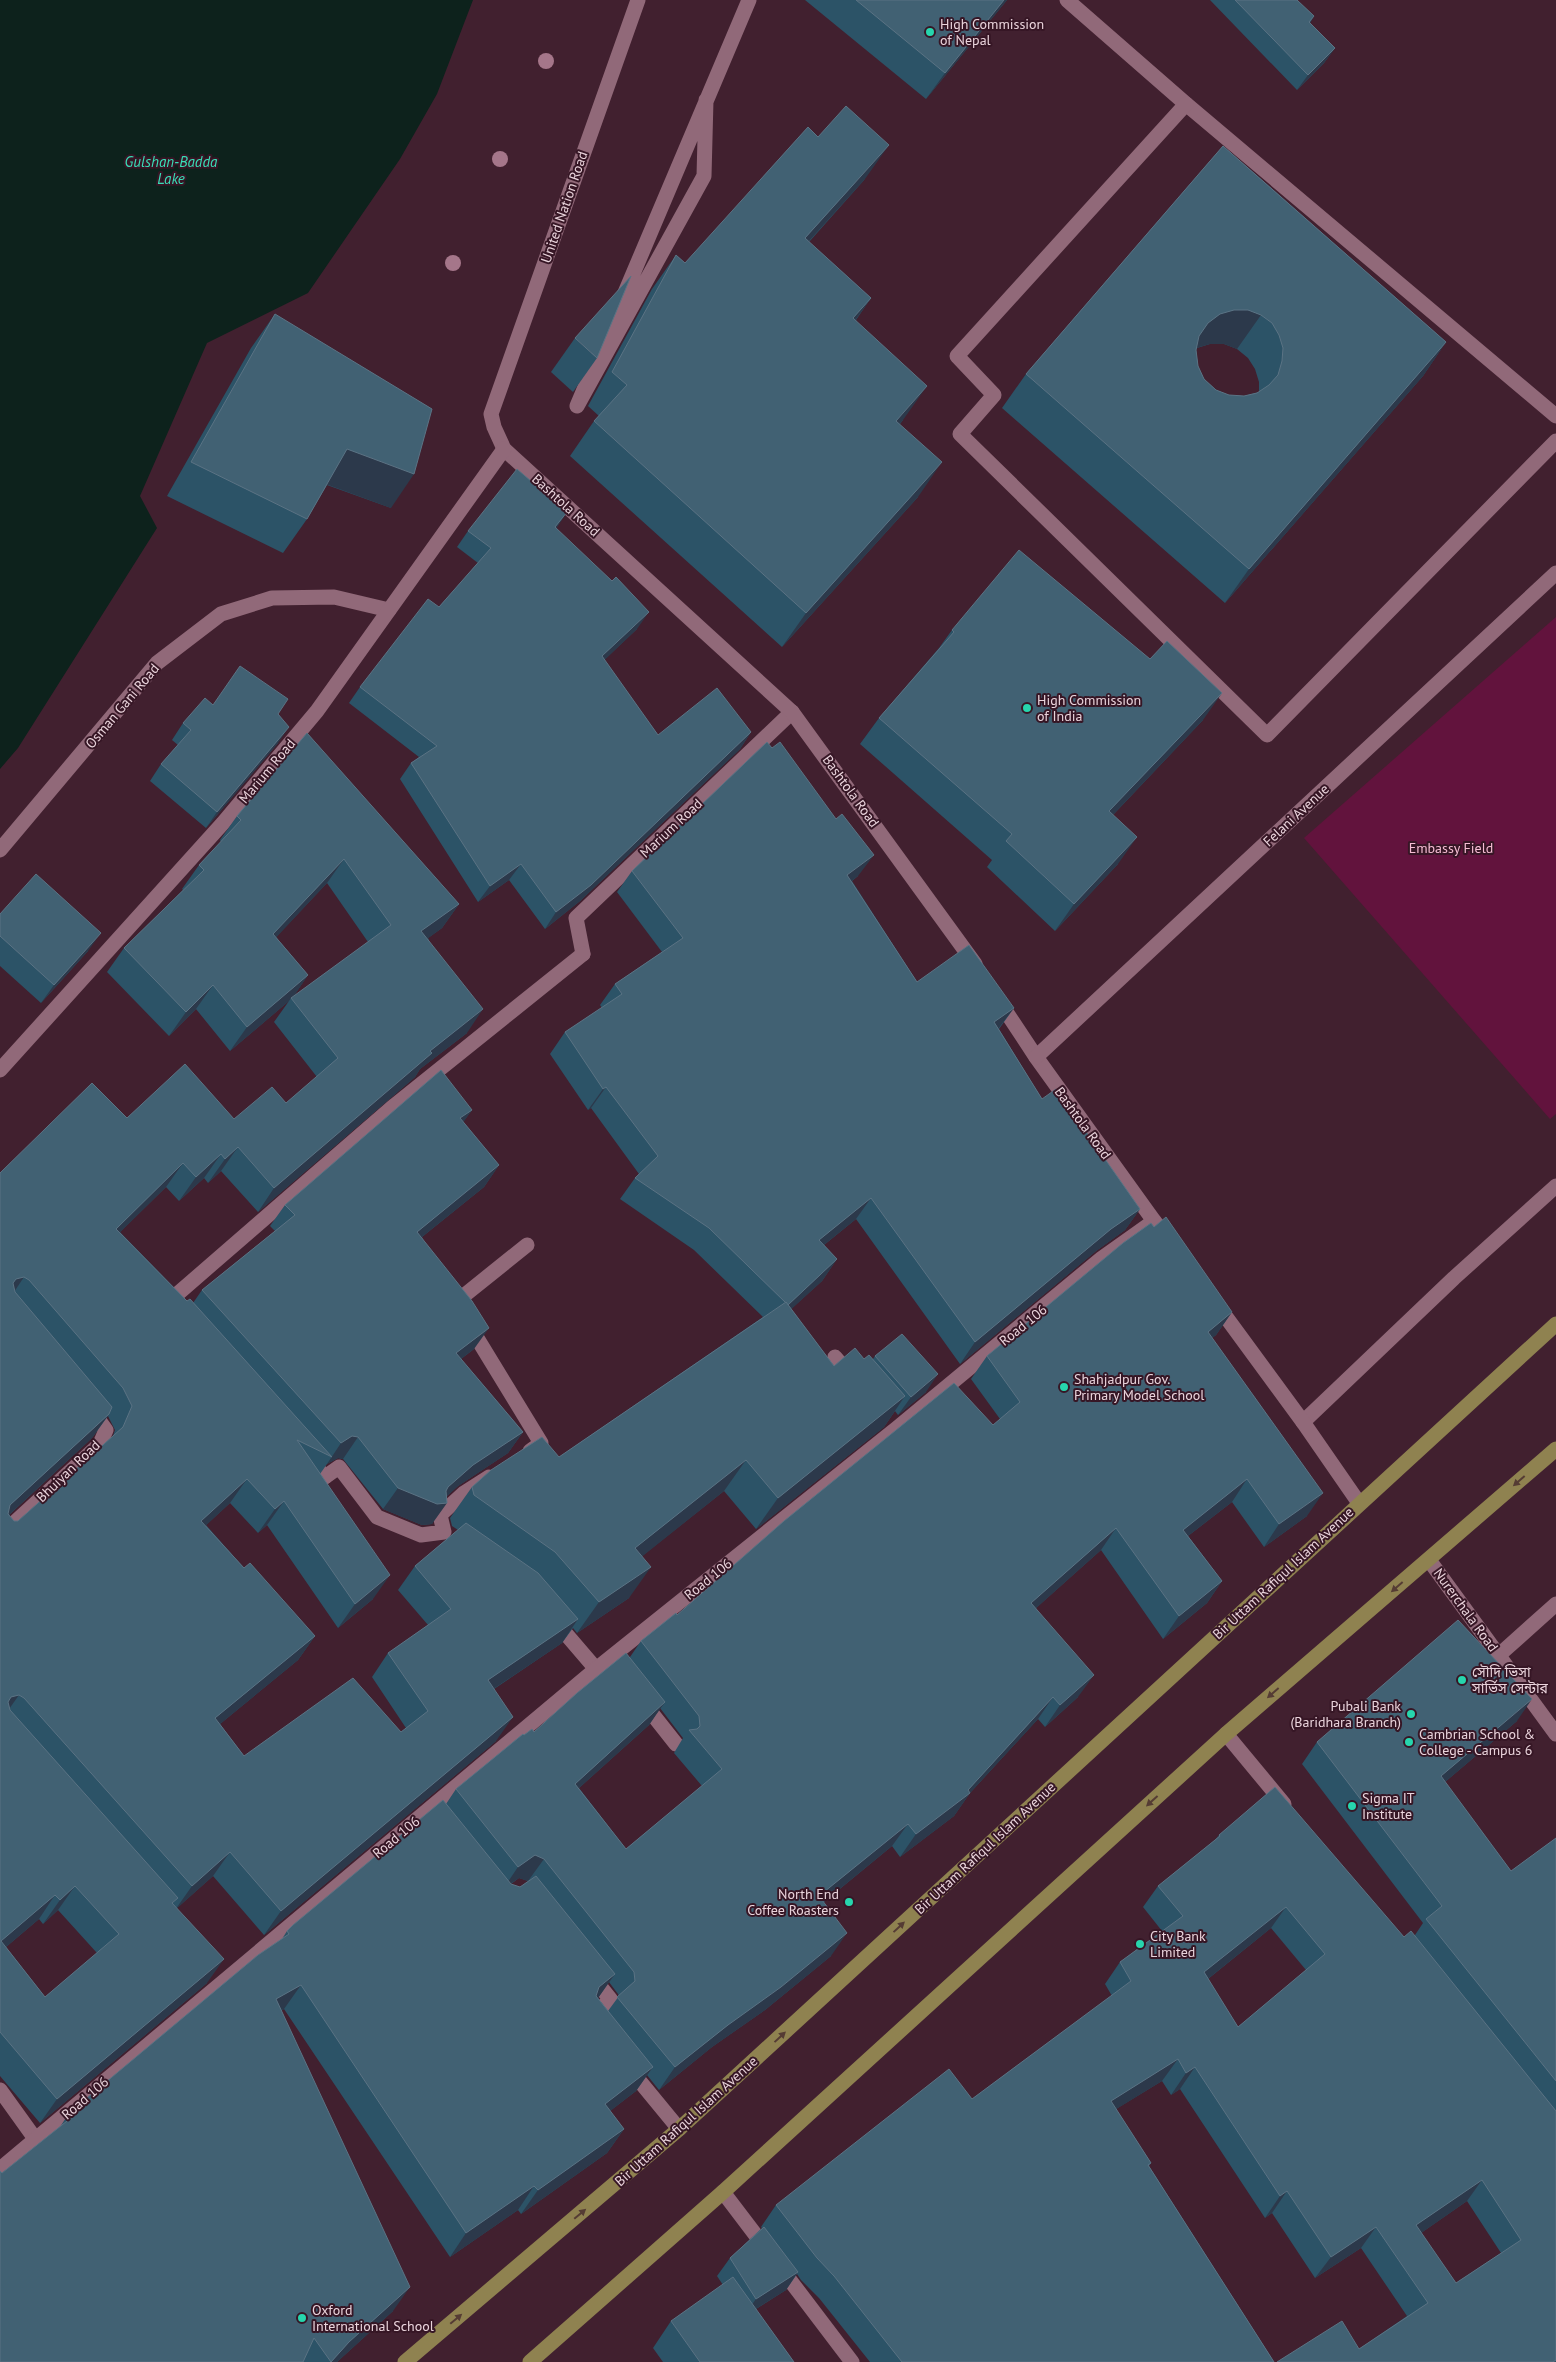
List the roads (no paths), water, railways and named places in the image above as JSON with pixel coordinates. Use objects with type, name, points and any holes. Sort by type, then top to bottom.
[{"type":"main road","name":"Bir Uttam Rafiqul Islam Avenue","points":[[405,2362],[680,2129],[1556,1324]]},
{"type":"main road","points":[[530,2362],[723,2192],[1226,1734],[1556,1449]]},
{"type":"street","name":"United Nation Road","points":[[491,414],[638,0]]},
{"type":"street","points":[[706,100],[704,176],[577,406],[706,100],[749,0]]},
{"type":"street","points":[[1067,0],[1186,104],[1556,416]]},
{"type":"street","points":[[1186,104],[957,356],[994,395],[960,434],[1267,735],[1556,441]]},
{"type":"street","name":"Bashtola Road","points":[[491,414],[494,427],[504,449],[792,712],[960,940],[1036,1058],[1154,1221]]},
{"type":"street","name":"Marium Road","points":[[0,1070],[235,808],[317,711],[504,449]]},
{"type":"street","name":"Felani Avenue","points":[[1036,1058],[1556,573]]},
{"type":"street","name":"Osman Gani Road","points":[[0,850],[157,662],[221,614],[272,598],[334,597],[389,610]]},
{"type":"street","name":"Marium Road","points":[[180,1318],[167,1303],[387,1112],[583,954],[576,918],[792,712]]},
{"type":"street","points":[[1304,1422],[1447,1285],[1556,1186]]},
{"type":"street","points":[[1154,1221],[1177,1252]]},
{"type":"street","name":"Road 106","points":[[0,2169],[36,2140],[221,1976],[431,1815],[609,1658],[897,1428],[1102,1258],[1154,1221]]},
{"type":"street","points":[[456,1302],[527,1245]]},
{"type":"street","points":[[444,1289],[456,1302],[541,1443],[518,1458]]},
{"type":"street","points":[[1206,1290],[1304,1422],[1359,1503]]},
{"type":"street","points":[[834,1357],[860,1386]]},
{"type":"street","name":"Bhuiyan Road","points":[[0,1536],[100,1444],[106,1430],[99,1418],[80,1397]]},
{"type":"street","points":[[885,1414],[897,1428]]},
{"type":"street","points":[[299,1448],[325,1477],[339,1467],[377,1517],[421,1535],[444,1532]]},
{"type":"street","points":[[459,1543],[444,1532],[440,1515],[464,1492],[503,1468]]},
{"type":"street","name":"Nurerchala Road","points":[[1429,1560],[1556,1734]]},
{"type":"street","points":[[1499,1655],[1556,1604]]},
{"type":"street","points":[[546,1612],[596,1669]]},
{"type":"street","points":[[609,1658],[621,1674]]},
{"type":"street","points":[[634,1689],[676,1744]]},
{"type":"street","points":[[1226,1734],[1294,1816]]},
{"type":"street","points":[[581,1962],[611,2000],[588,2018],[600,2032]]},
{"type":"street","points":[[618,2055],[680,2129]]},
{"type":"street","points":[[0,2090],[36,2140]]},
{"type":"street","points":[[723,2192],[852,2362]]},
{"type":"water","name":"Gulshan-Badda Lake","points":[[0,0],[473,0],[437,94],[400,159],[308,293],[207,343],[140,496],[157,528],[18,748],[0,769]]},
{"type":"place","name":"High Commission of Nepal","points":[[930,32]]},
{"type":"place","name":"High Commission of India","points":[[1027,708]]},
{"type":"place","name":"Shahjadpur Gov. Primary Model School","points":[[1064,1387]]},
{"type":"place","name":"সৌদি ভিসা সার্ভিস সেন্টার","points":[[1462,1680]]},
{"type":"place","name":"Pubali Bank (Baridhara Branch)","points":[[1411,1714]]},
{"type":"place","name":"Cambrian School & College - Campus 6","points":[[1409,1742]]},
{"type":"place","name":"Sigma IT Institute","points":[[1352,1806]]},
{"type":"place","name":"North End Coffee Roasters","points":[[849,1902]]},
{"type":"place","name":"City Bank Limited","points":[[1140,1944]]},
{"type":"place","name":"Oxford International School","points":[[302,2318]]},
{"type":"park label","name":"Embassy Field","points":[[1451,848]]}]
